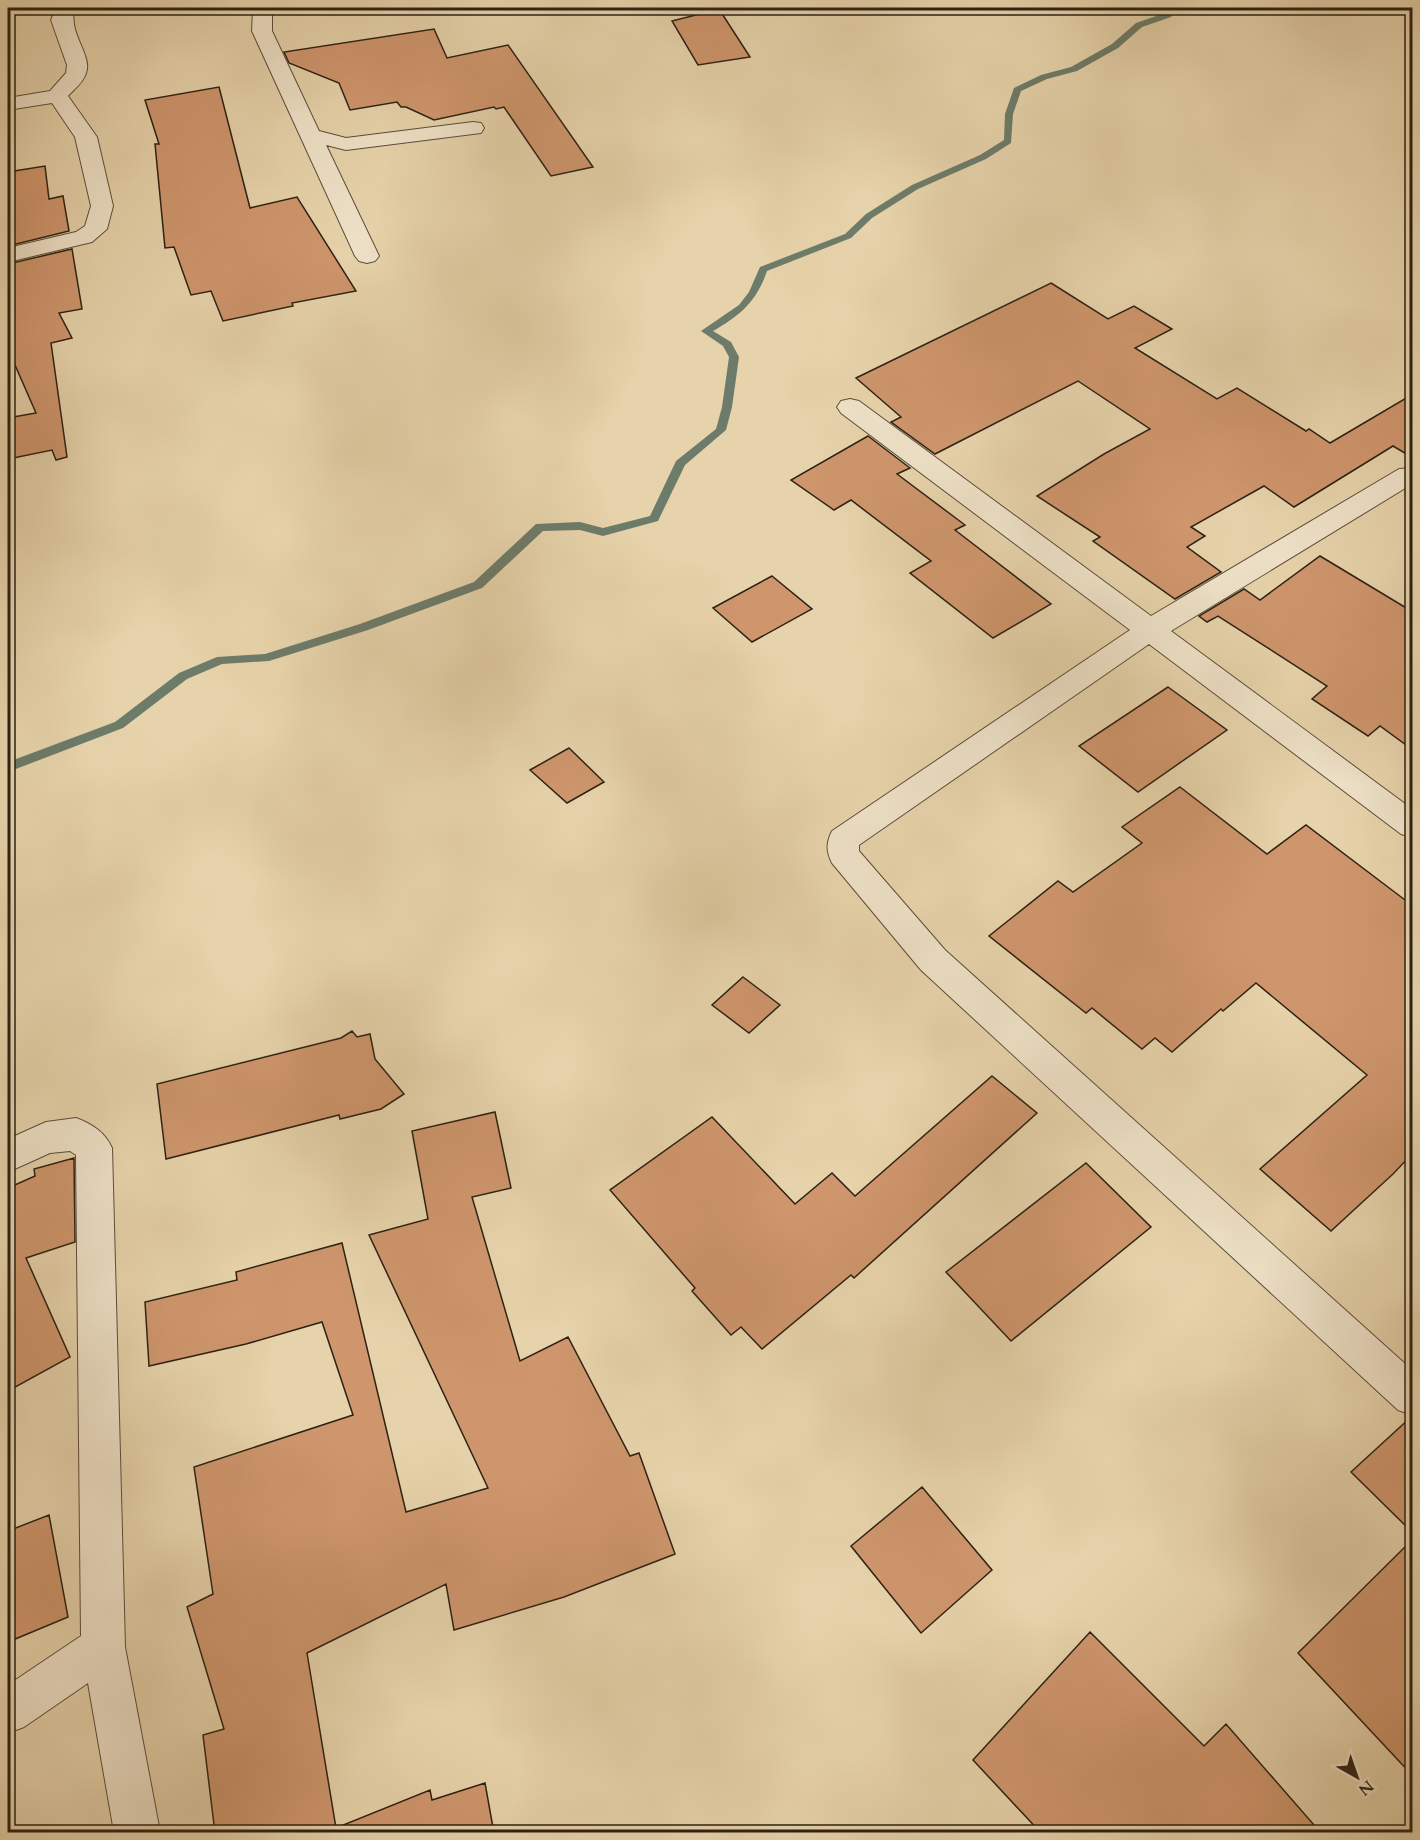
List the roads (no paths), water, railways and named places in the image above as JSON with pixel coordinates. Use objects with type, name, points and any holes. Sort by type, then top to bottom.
[{"type":"street","points":[[8,104],[57,96],[76,74],[77,65],[61,20],[65,8]]},
{"type":"street","points":[[262,8],[262,31],[367,256]]},
{"type":"street","points":[[8,255],[84,237],[96,229],[102,206],[86,136],[57,96]]},
{"type":"street","points":[[310,135],[346,144],[473,128]]},
{"type":"street","points":[[850,407],[1413,825]]},
{"type":"street","points":[[1408,475],[1150,630],[843,840],[843,854],[933,960],[1413,1396]]},
{"type":"street","points":[[8,1156],[46,1138],[76,1134],[94,1148],[103,1647],[136,1833]]},
{"type":"street","points":[[8,1711],[103,1647]]},
{"type":"waterway","points":[[8,767],[119,725],[183,676],[221,660],[265,658],[364,627],[478,585],[540,527],[580,526],[603,532],[654,518],[680,463],[721,430],[727,407],[734,357],[727,344],[706,331],[742,307],[754,292],[763,269],[848,236],[869,216],[915,187],[983,157],[1008,141],[1009,114],[1017,90],[1044,77],[1074,69],[1115,46],[1139,25],[1168,15],[1173,8]]}]
